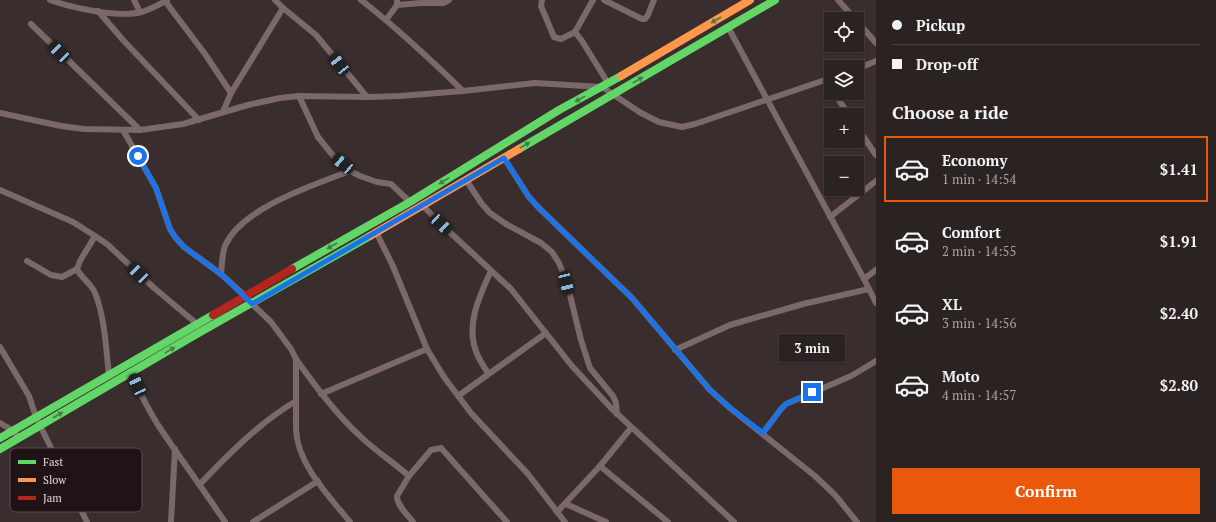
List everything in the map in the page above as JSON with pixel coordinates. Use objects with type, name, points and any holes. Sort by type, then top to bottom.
[{"type":"street","points":[[50,0],[98,11],[128,13],[140,12],[154,8],[166,1],[231,93]]},
{"type":"street","points":[[134,0],[140,12]]},
{"type":"street","points":[[275,0],[316,35],[367,97]]},
{"type":"street","points":[[361,0],[421,51],[463,91]]},
{"type":"street","points":[[386,20],[397,2],[421,1],[444,3],[448,0]]},
{"type":"street","points":[[542,0],[541,6],[554,37],[561,39],[575,32],[593,0]]},
{"type":"street","points":[[604,0],[642,19],[645,19],[648,16],[654,0]]},
{"type":"street","points":[[0,438],[170,338],[410,202],[559,110],[605,85],[750,0]]},
{"type":"street","points":[[0,449],[201,332],[423,206],[467,178],[775,0]]},
{"type":"street","points":[[838,0],[849,12]]},
{"type":"street","points":[[742,5],[748,15]]},
{"type":"street","points":[[223,112],[231,93],[283,8]]},
{"type":"street","points":[[98,11],[131,50],[199,120]]},
{"type":"street","points":[[31,24],[140,130]]},
{"type":"street","points":[[728,27],[876,303]]},
{"type":"street","points":[[864,29],[876,43]]},
{"type":"street","points":[[575,32],[612,95],[659,122],[682,126],[695,124],[824,81]]},
{"type":"street","points":[[864,66],[876,61]]},
{"type":"street","points":[[0,113],[61,126],[84,129],[140,130],[183,124],[223,112],[280,98],[299,96],[367,97],[463,91],[535,83],[605,85]]},
{"type":"street","points":[[299,96],[318,137],[335,158],[350,171],[368,179],[391,184],[410,202]]},
{"type":"street","points":[[123,130],[156,188],[170,229],[184,247],[221,274],[271,322],[322,394],[360,437],[409,476]]},
{"type":"street","points":[[864,137],[876,155]]},
{"type":"street","points":[[504,158],[529,197],[632,298],[710,390],[730,408],[815,476],[835,495],[857,522]]},
{"type":"street","points":[[464,169],[467,178],[482,204],[490,213],[506,224],[541,243],[552,252],[559,263],[565,277],[581,340],[590,368],[613,396],[618,414]]},
{"type":"street","points":[[221,274],[225,247],[244,222],[281,199],[350,171]]},
{"type":"street","points":[[830,217],[876,181]]},
{"type":"street","points":[[0,190],[73,222],[95,236],[112,249],[153,287],[197,324]]},
{"type":"street","points":[[423,206],[511,289],[572,366],[631,428],[734,522]]},
{"type":"street","points":[[376,232],[392,264],[427,350],[458,396],[484,428],[523,469],[565,522]]},
{"type":"street","points":[[27,261],[51,275],[62,277],[77,269],[95,236]]},
{"type":"street","points":[[77,269],[90,284],[97,299],[109,375]]},
{"type":"street","points":[[864,280],[876,270]]},
{"type":"street","points":[[488,373],[475,347],[473,319],[477,301],[491,271]]},
{"type":"street","points":[[676,350],[730,325],[803,304],[869,289]]},
{"type":"street","points":[[458,396],[488,373],[546,333]]},
{"type":"street","points":[[0,346],[29,396],[36,417],[51,448]]},
{"type":"street","points":[[322,394],[427,350]]},
{"type":"street","points":[[296,359],[296,438],[304,462],[350,522]]},
{"type":"street","points":[[763,433],[786,404],[851,376],[876,361]]},
{"type":"street","points":[[131,373],[158,424],[225,522]]},
{"type":"street","points":[[200,484],[232,450],[251,433],[270,418],[296,401]]},
{"type":"street","points":[[0,423],[12,430],[19,438]]},
{"type":"street","points":[[557,512],[600,466],[631,428]]},
{"type":"street","points":[[171,522],[175,448]]},
{"type":"street","points":[[413,522],[399,505],[397,496],[409,476],[431,450],[441,448],[507,522]]},
{"type":"street","points":[[600,466],[668,522]]},
{"type":"street","points":[[253,522],[318,481]]},
{"type":"street","points":[[566,504],[606,522]]},
{"type":"street","points":[[82,512],[87,522]]},
{"type":"traffic: fast","points":[[519,149],[775,0]]},
{"type":"traffic: fast","points":[[292,269],[410,202],[559,110],[621,76]]},
{"type":"traffic: fast","points":[[0,449],[195,335],[370,236]]},
{"type":"traffic: fast","points":[[0,438],[213,315]]},
{"type":"traffic: slow","points":[[621,76],[750,0]]},
{"type":"traffic: slow","points":[[370,236],[519,149]]},
{"type":"traffic: jam","points":[[213,315],[292,269]]},
{"type":"route","points":[[138,156],[156,188],[170,229],[175,237],[184,247],[221,274],[252,304],[504,158],[529,197],[632,298],[710,390],[730,408],[763,433],[786,404],[812,392]]}]
